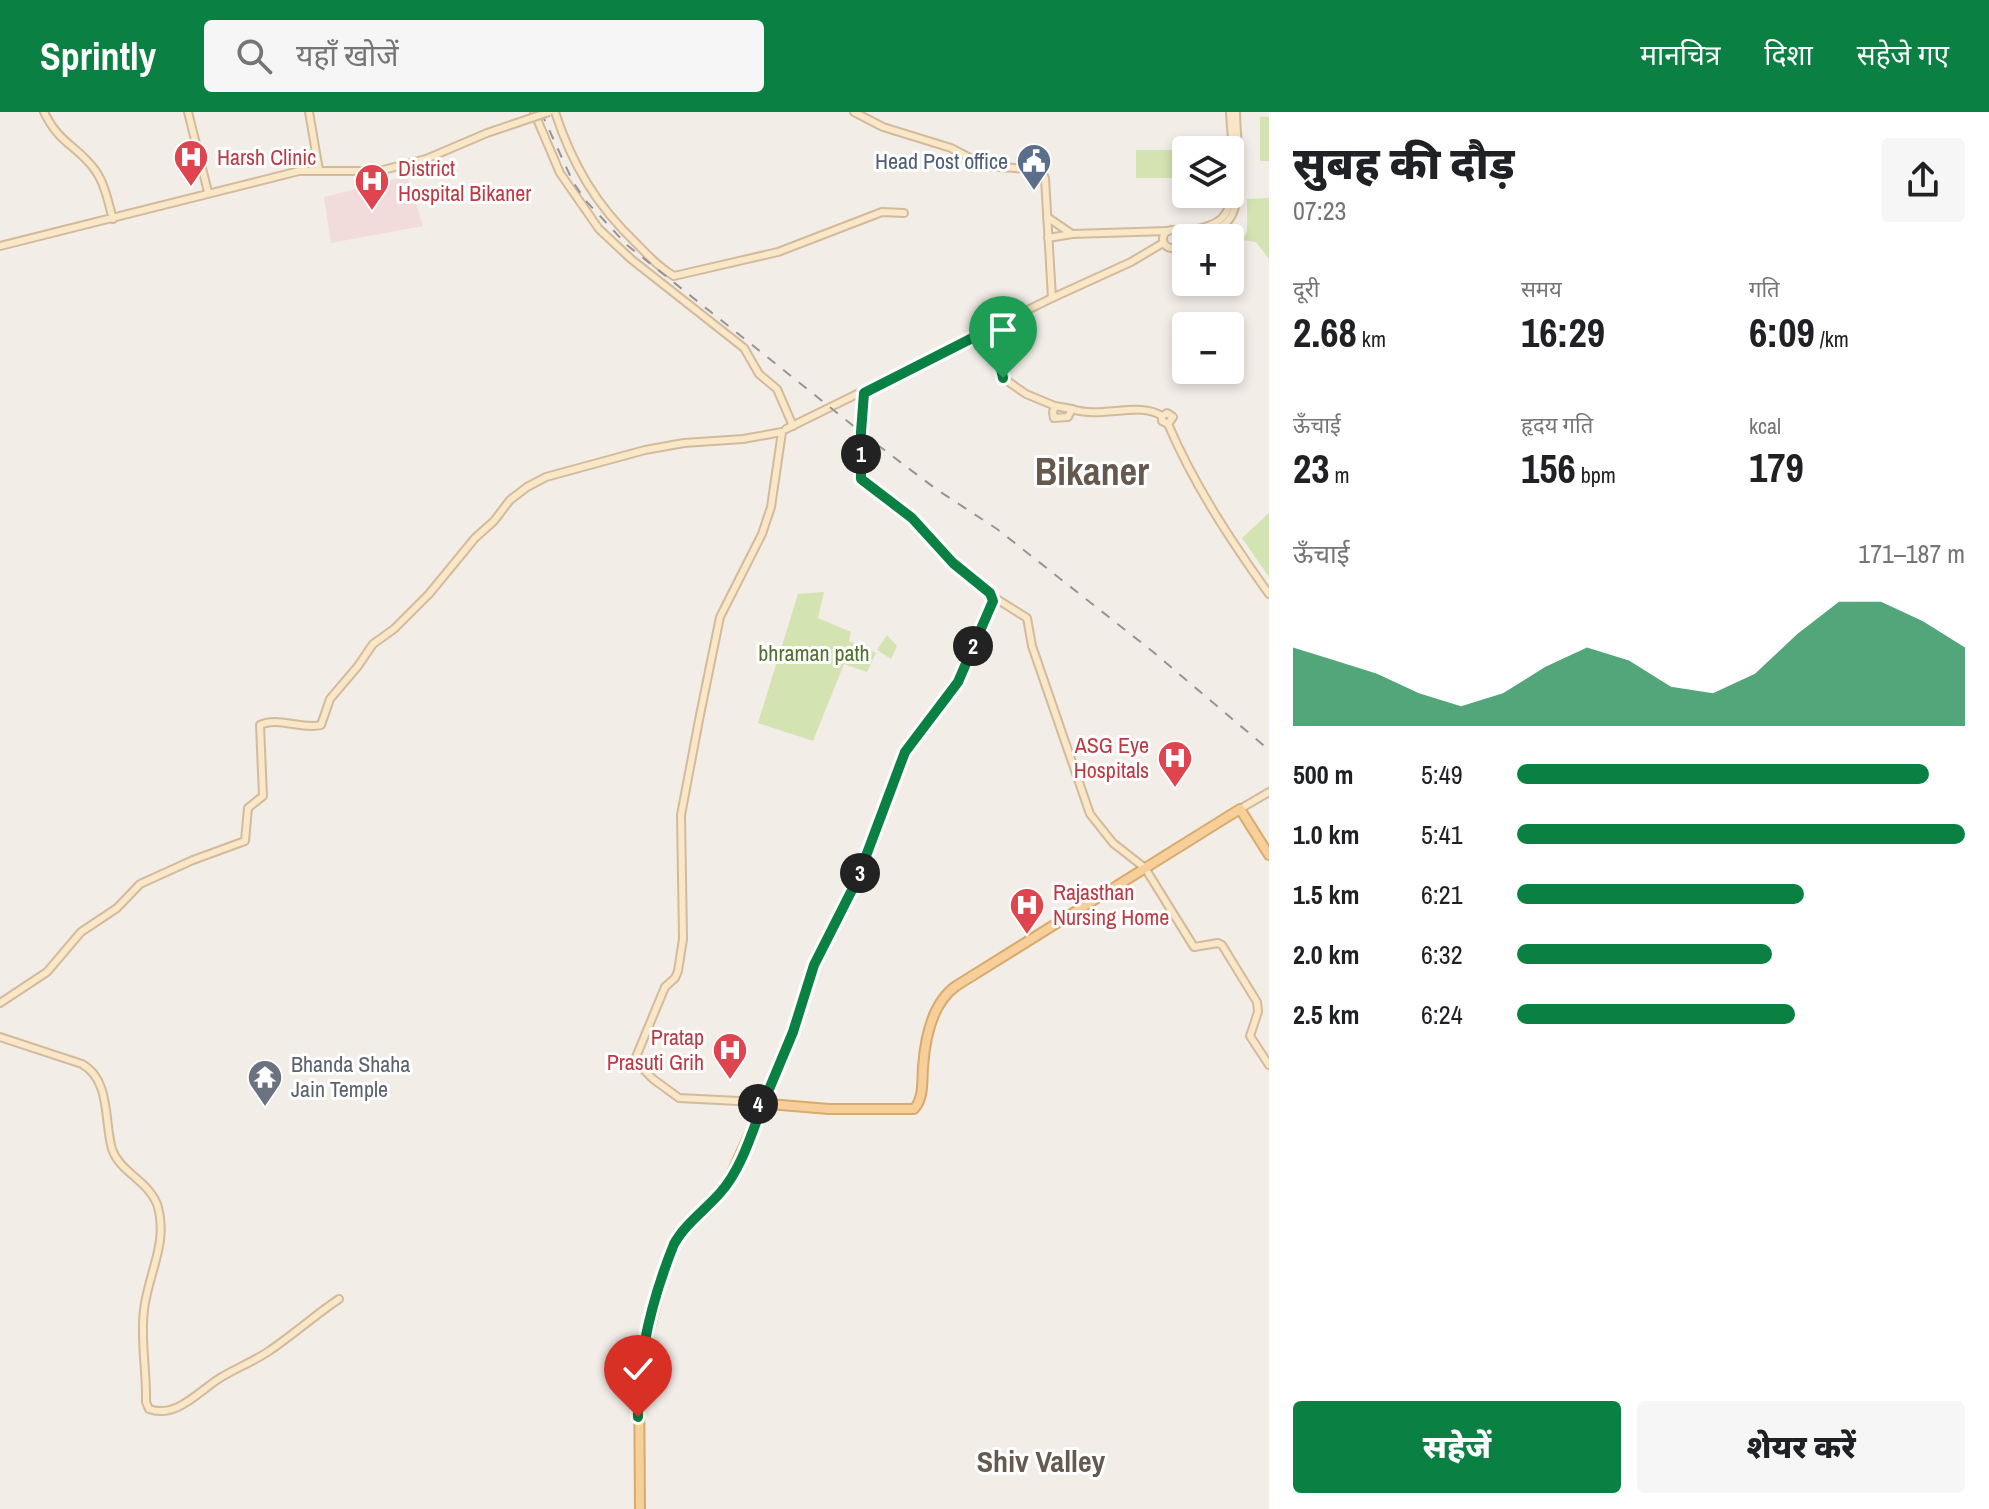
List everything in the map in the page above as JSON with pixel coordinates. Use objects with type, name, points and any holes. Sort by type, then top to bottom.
[{"type":"main road","points":[[638,1509],[639,1370],[671,1251],[680,1234],[726,1186],[763,1104],[905,1111],[916,1108],[928,1033],[949,991],[1240,809],[1269,855]]},
{"type":"street","points":[[44,112],[62,140],[94,169],[107,196],[113,219]]},
{"type":"street","points":[[188,112],[208,192]]},
{"type":"street","points":[[309,112],[319,170]]},
{"type":"street","points":[[534,112],[560,173],[599,229],[631,259],[744,348],[759,374],[777,389],[786,430],[771,507],[762,534],[720,617],[699,720],[681,815],[683,939],[678,971],[665,987],[636,1057],[641,1067],[679,1098],[763,1104],[793,1032],[814,965],[857,880],[905,752],[958,682],[992,605],[992,596]]},
{"type":"street","points":[[0,246],[299,171],[379,171],[426,159],[479,136],[549,112]]},
{"type":"street","points":[[555,112],[578,171],[598,202],[661,268],[674,276],[778,252],[882,212],[904,213]]},
{"type":"street","points":[[854,112],[883,127],[951,148],[985,166],[1041,170],[1045,178],[1052,298]]},
{"type":"street","points":[[1212,224],[1228,210],[1232,189],[1233,112]]},
{"type":"street","points":[[1047,217],[1072,234]]},
{"type":"street","points":[[1163,243],[1163,235],[1168,231]]},
{"type":"street","points":[[1048,238],[1072,234],[1172,233]]},
{"type":"street","points":[[0,1003],[47,972],[81,932],[117,908],[140,884],[193,860],[244,842],[248,808],[263,796],[260,725],[270,721],[297,726],[321,725],[330,699],[373,644],[394,629],[429,594],[475,538],[494,521],[510,500],[527,487],[550,475],[658,447],[786,430],[1131,262],[1163,243]]},
{"type":"street","points":[[1163,243],[1172,248]]},
{"type":"street","points":[[992,328],[1003,378],[1026,394],[1083,413],[1145,410],[1162,416],[1188,467],[1245,561],[1269,594]]},
{"type":"street","points":[[864,393],[862,481],[912,518],[953,563],[992,596],[1027,618],[1032,646],[1090,814],[1113,843],[1145,868],[1194,947],[1213,943],[1222,945],[1257,1002],[1258,1012],[1250,1036],[1269,1065]]},
{"type":"street","points":[[1055,406],[1054,418],[1068,417],[1072,409]]},
{"type":"street","points":[[1240,809],[1269,792]]},
{"type":"street","points":[[0,1037],[82,1064],[91,1071],[102,1094],[113,1150],[121,1163],[147,1187],[157,1204],[160,1251],[143,1312],[146,1402],[149,1409],[168,1410],[185,1404],[222,1377],[271,1350],[339,1299]]},
{"type":"shaded area","name":"District Hospital Bikaner","points":[[407,176],[423,226],[331,243],[324,197]]},
{"type":"green space","points":[[1260,117],[1269,117],[1269,161],[1260,161]]},
{"type":"green space","points":[[1136,150],[1172,150],[1172,178],[1136,178]]},
{"type":"green space","points":[[1269,198],[1269,259],[1256,242],[1244,240],[1247,199]]},
{"type":"green space","points":[[1269,513],[1269,577],[1242,538]]},
{"type":"green space","name":"bhraman path","points":[[824,592],[818,618],[851,632],[849,641],[876,653],[867,672],[844,664],[813,741],[758,723],[798,594]]},
{"type":"green space","points":[[887,635],[897,646],[891,659],[877,650]]},
{"type":"railway","points":[[541,112],[573,182],[586,201],[627,245],[871,440],[936,489],[997,529],[1152,651],[1269,750]]},
{"type":"place","name":"Harsh Clinic","points":[[191,188]]},
{"type":"place","name":"Head Post office","points":[[1034,192]]},
{"type":"place","name":"District Hospital Bikaner","points":[[372,212]]},
{"type":"place","name":"ASG Eye Hospitals","points":[[1175,789]]},
{"type":"place","name":"Rajasthan Nursing Home","points":[[1027,936]]},
{"type":"place","name":"Pratap Prasuti Grih","points":[[730,1081]]},
{"type":"place","name":"Bhanda Shaha Jain Temple","points":[[265,1108]]},
{"type":"district","name":"Bikaner","points":[[1092,471]]},
{"type":"district","name":"Shiv Valley","points":[[1041,1461]]},
{"type":"route","points":[[638,1417],[639,1370],[645,1341],[674,1244],[683,1230],[726,1186],[737,1166],[761,1109],[758,1101],[765,1099],[793,1032],[814,965],[857,880],[905,752],[958,682],[993,601],[990,593],[953,563],[912,518],[861,479],[864,393],[992,328],[1003,378]]}]
